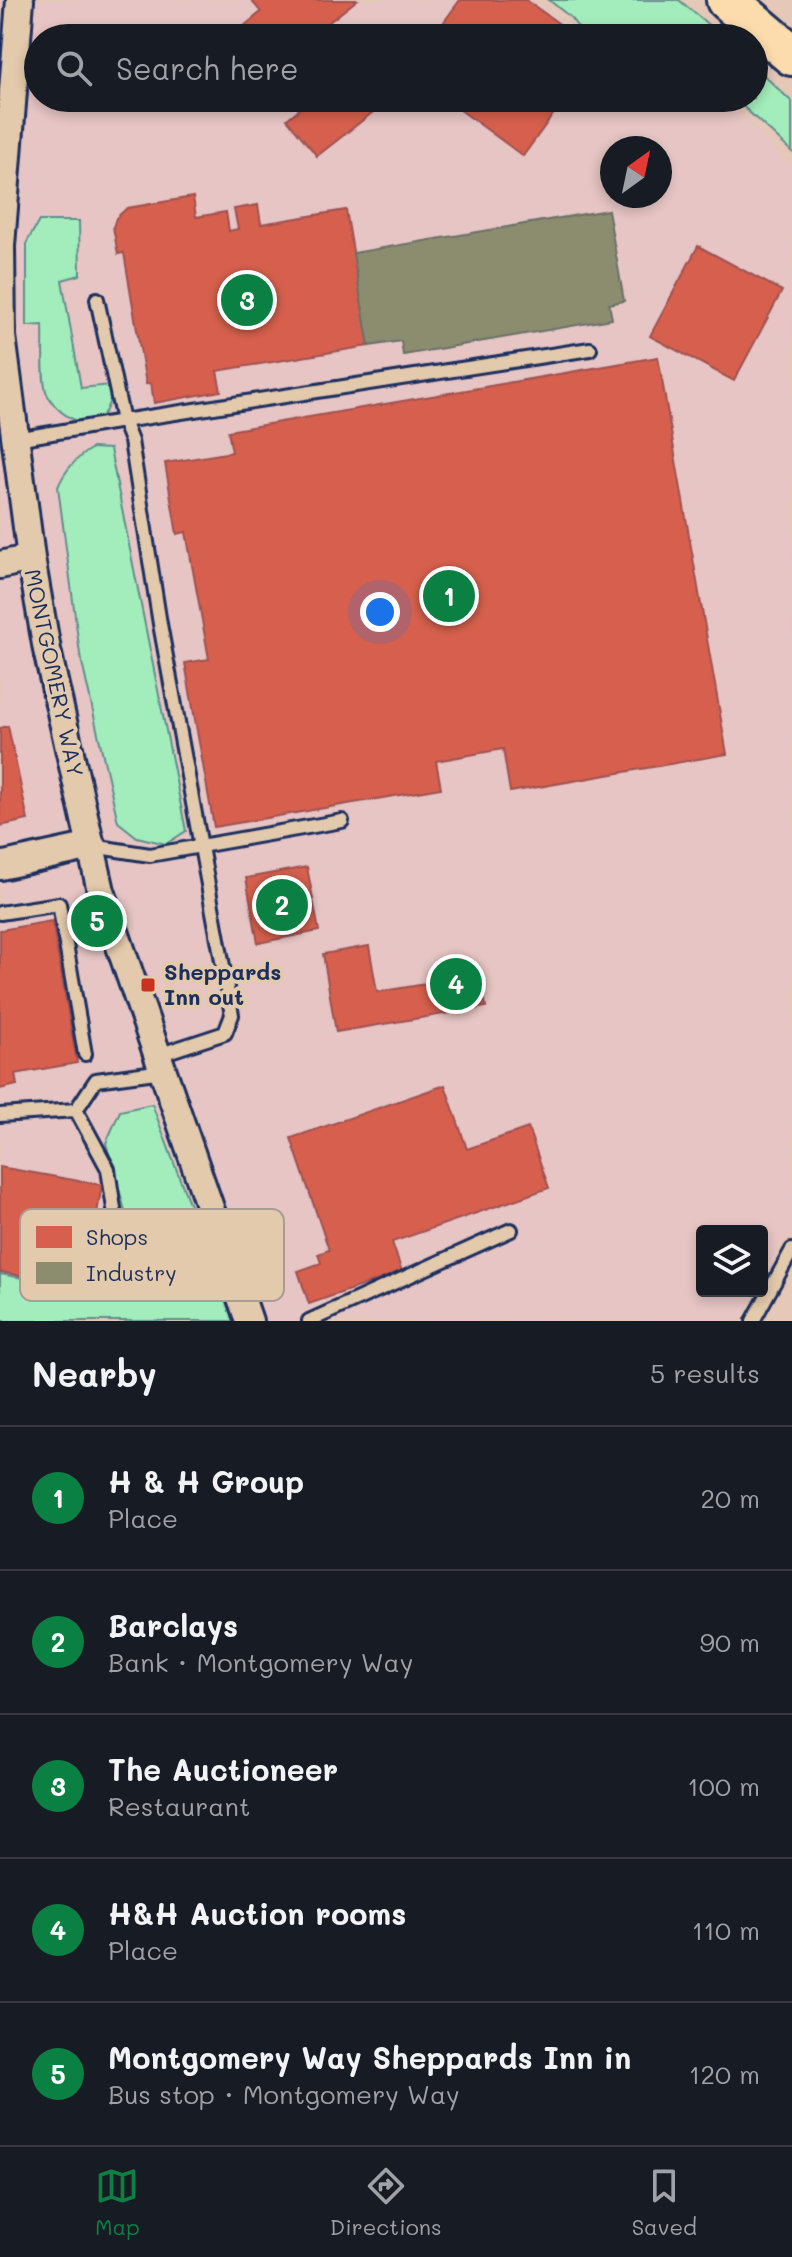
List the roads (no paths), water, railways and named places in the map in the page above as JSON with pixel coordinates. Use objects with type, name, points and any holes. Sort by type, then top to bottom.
[{"type":"main road","points":[[727,0],[755,24]]},
{"type":"main road","points":[[768,35],[792,55]]},
{"type":"street","name":"MONTGOMERY WAY","points":[[20,0],[1,246],[1,296],[2,336],[31,558],[47,650],[101,891],[210,1209]]},
{"type":"street","points":[[0,565],[31,558]]},
{"type":"street","points":[[0,866],[92,846]]},
{"type":"street","name":"MONTGOMERY WAY","points":[[242,1301],[249,1321]]},
{"type":"lane","points":[[76,1110],[96,1080],[160,1063],[225,1033],[232,1015],[160,624],[131,441],[123,421],[97,299]]},
{"type":"lane","points":[[16,439],[590,349]]},
{"type":"lane","points":[[92,846],[150,855],[342,821]]},
{"type":"lane","points":[[0,913],[59,904],[85,1054]]},
{"type":"lane","points":[[0,1115],[76,1110]]},
{"type":"lane","points":[[76,1110],[108,1169],[114,1209]]},
{"type":"lane","points":[[309,1321],[511,1230]]},
{"type":"lane","points":[[753,1321],[792,1250]]},
{"type":"place","name":"The Auctioneer","points":[[247,300]]},
{"type":"place","name":"H & H Group","points":[[449,596]]},
{"type":"place","name":"Barclays","points":[[282,905]]},
{"type":"place","name":"Montgomery Way Sheppards Inn in","points":[[97,921]]},
{"type":"place","name":"H&H Auction rooms","points":[[456,984]]},
{"type":"place","name":"Sheppards Inn out","points":[[148,985]]}]
